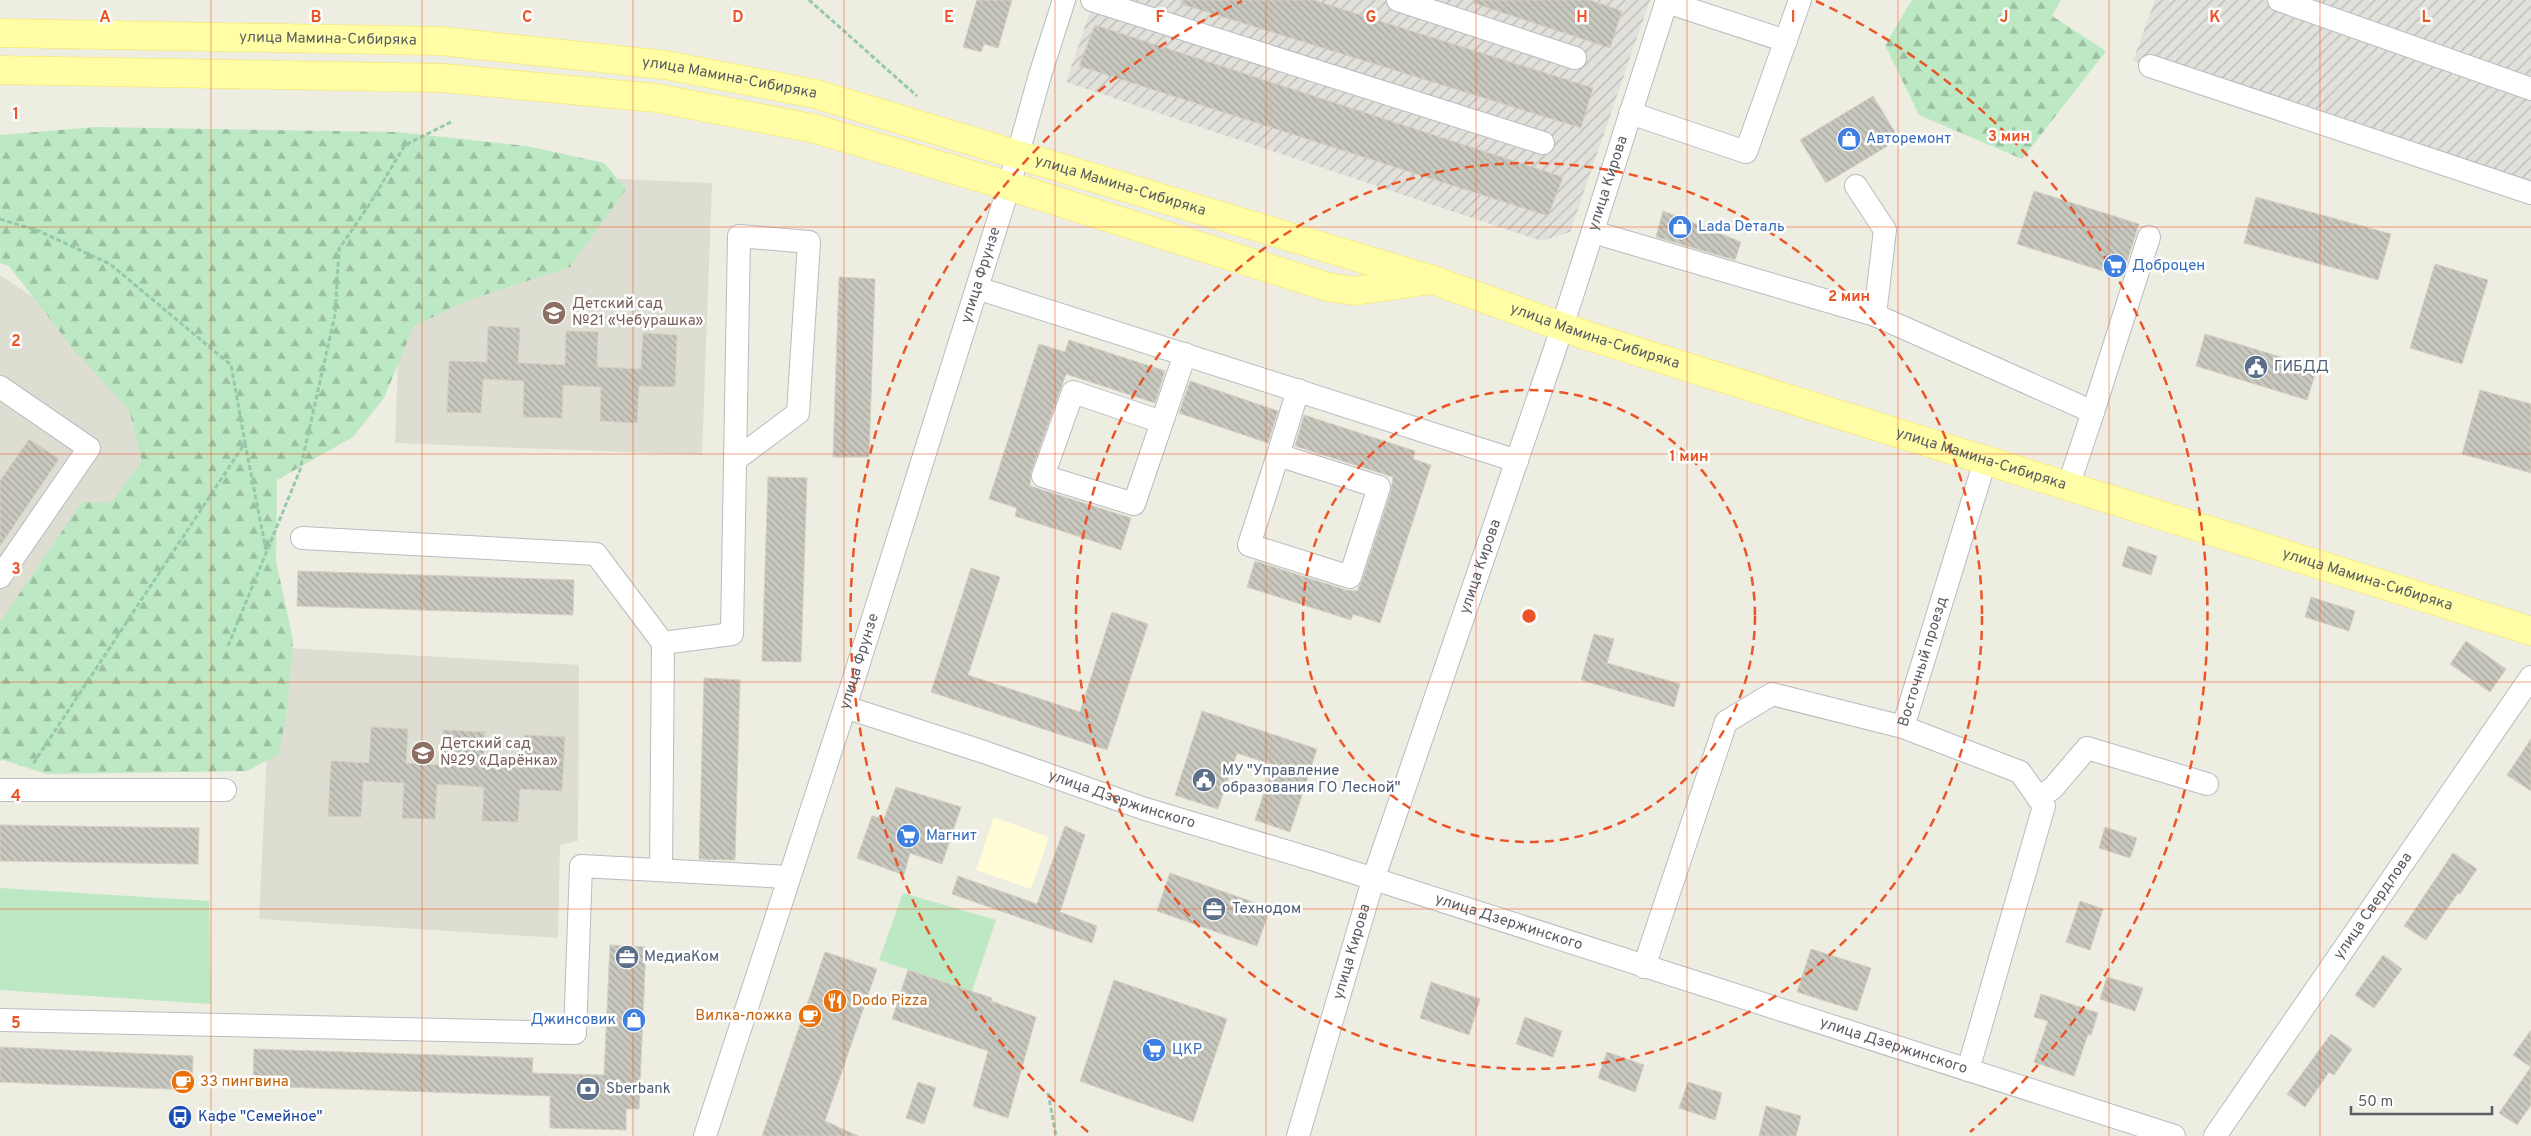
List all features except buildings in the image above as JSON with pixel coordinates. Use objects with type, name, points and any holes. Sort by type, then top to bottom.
[{"type":"main road","name":"улица Мамина-Сибиряка","points":[[0,33],[441,41],[665,65],[816,94],[1018,153],[1433,280],[1563,325],[1588,336],[2531,631]]},
{"type":"main road","name":"улица Мамина-Сибиряка","points":[[0,70],[443,78],[656,98],[812,128],[1009,186],[1328,288],[1355,291],[1433,280]]},
{"type":"street","name":"улица Фрунзе","points":[[705,1136],[845,707],[1009,186],[1064,0]]},
{"type":"street","points":[[1092,0],[1543,143]]},
{"type":"street","points":[[1398,0],[1575,58]]},
{"type":"street","points":[[1630,113],[1746,152],[1800,0]]},
{"type":"street","points":[[2279,0],[2531,89]]},
{"type":"street","points":[[1667,1],[1786,41]]},
{"type":"street","name":"улица Кирова","points":[[1298,1136],[1373,880],[1563,325],[1667,1]]},
{"type":"street","points":[[2150,66],[2531,193]]},
{"type":"street","points":[[1856,186],[1885,230],[1874,315]]},
{"type":"street","points":[[1593,232],[1874,315],[2093,412]]},
{"type":"street","points":[[663,643],[732,634],[735,460],[739,236],[809,242],[798,413],[735,460]]},
{"type":"street","points":[[2068,487],[2149,237]]},
{"type":"street","points":[[977,288],[1517,461]]},
{"type":"street","points":[[1162,422],[1073,392],[1043,476],[1134,504],[1162,422],[1185,354]]},
{"type":"street","points":[[0,387],[89,448],[0,577]]},
{"type":"street","points":[[1278,455],[1378,487],[1350,577],[1249,545],[1298,390]]},
{"type":"street","name":"Восточный проезд","points":[[1968,1070],[2044,806],[2020,772],[1902,727],[1984,461]]},
{"type":"street","points":[[302,538],[596,554],[663,643],[661,870]]},
{"type":"street","name":"улица Свердлова","points":[[2215,1136],[2531,677]]},
{"type":"street","points":[[1644,967],[1726,722],[1772,694],[1902,727]]},
{"type":"street","name":"улица Дзержинского","points":[[845,707],[984,752],[1142,808],[2174,1136]]},
{"type":"street","points":[[2038,798],[2053,788],[2087,748],[2207,784]]},
{"type":"street","points":[[0,790],[225,790]]},
{"type":"street","points":[[0,1020],[575,1033],[581,866],[788,877]]},
{"type":"path","points":[[808,0],[917,96]]},
{"type":"path","points":[[228,646],[300,470],[336,315],[339,248],[369,205],[405,144],[451,122]]},
{"type":"path","points":[[0,219],[40,231],[110,264],[231,365],[267,552]]},
{"type":"path","points":[[33,764],[245,443]]},
{"type":"path","points":[[1048,1093],[1056,1136]]},
{"type":"shaded area","points":[[1094,0],[1650,0],[1570,232],[1541,241],[1066,82]]},
{"type":"shaded area","points":[[2155,0],[2531,0],[2531,185],[2133,61]]},
{"type":"shaded area","name":"Детский сад №21 «Чебурашка»","points":[[405,170],[712,183],[702,455],[395,443]]},
{"type":"shaded area","points":[[0,275],[233,433],[20,755],[0,761]]},
{"type":"shaded area","name":"Детский сад №29 «Дарёнка»","points":[[272,647],[579,665],[578,841],[560,845],[558,938],[259,919]]},
{"type":"shaded area","points":[[994,817],[1049,837],[1031,889],[976,870]]},
{"type":"green space","points":[[1912,0],[2061,0],[2052,16],[2106,51],[2022,159],[1919,115],[1885,45]]},
{"type":"green space","points":[[95,127],[397,132],[527,146],[604,163],[626,189],[570,267],[466,301],[414,326],[384,398],[353,437],[277,480],[276,561],[293,640],[287,711],[279,754],[247,771],[47,774],[0,759],[0,622],[82,502],[111,503],[142,461],[129,410],[74,350],[9,266],[0,263],[0,135]]},
{"type":"green space","points":[[0,888],[209,901],[211,1004],[0,990]]},
{"type":"green space","points":[[903,893],[996,920],[972,991],[879,960]]},
{"type":"place","name":"Авторемонт","points":[[1849,139]]},
{"type":"place","name":"Lada Dеталь","points":[[1680,227]]},
{"type":"place","name":"Доброцен","points":[[2115,266]]},
{"type":"place","name":"Детский сад №21 «Чебурашка»","points":[[554,313]]},
{"type":"place","name":"ГИБДД","points":[[2256,367]]},
{"type":"place","name":"Детский сад №29 «Дарёнка»","points":[[423,753]]},
{"type":"place","name":"МУ \"Управление образования ГО Лесной\"","points":[[1204,780]]},
{"type":"place","name":"Магнит","points":[[908,836]]},
{"type":"place","name":"Технодом","points":[[1214,909]]},
{"type":"place","name":"МедиаКом","points":[[627,957]]},
{"type":"place","name":"Dodo Pizza","points":[[835,1001]]},
{"type":"place","name":"Вилка-ложка","points":[[810,1016]]},
{"type":"place","name":"Джинсовик","points":[[634,1020]]},
{"type":"place","name":"ЦКР","points":[[1154,1050]]},
{"type":"place","name":"33 пингвина","points":[[183,1082]]},
{"type":"place","name":"Sberbank","points":[[588,1089]]},
{"type":"place","name":"Кафе \"Семейное\"","points":[[180,1117]]}]
